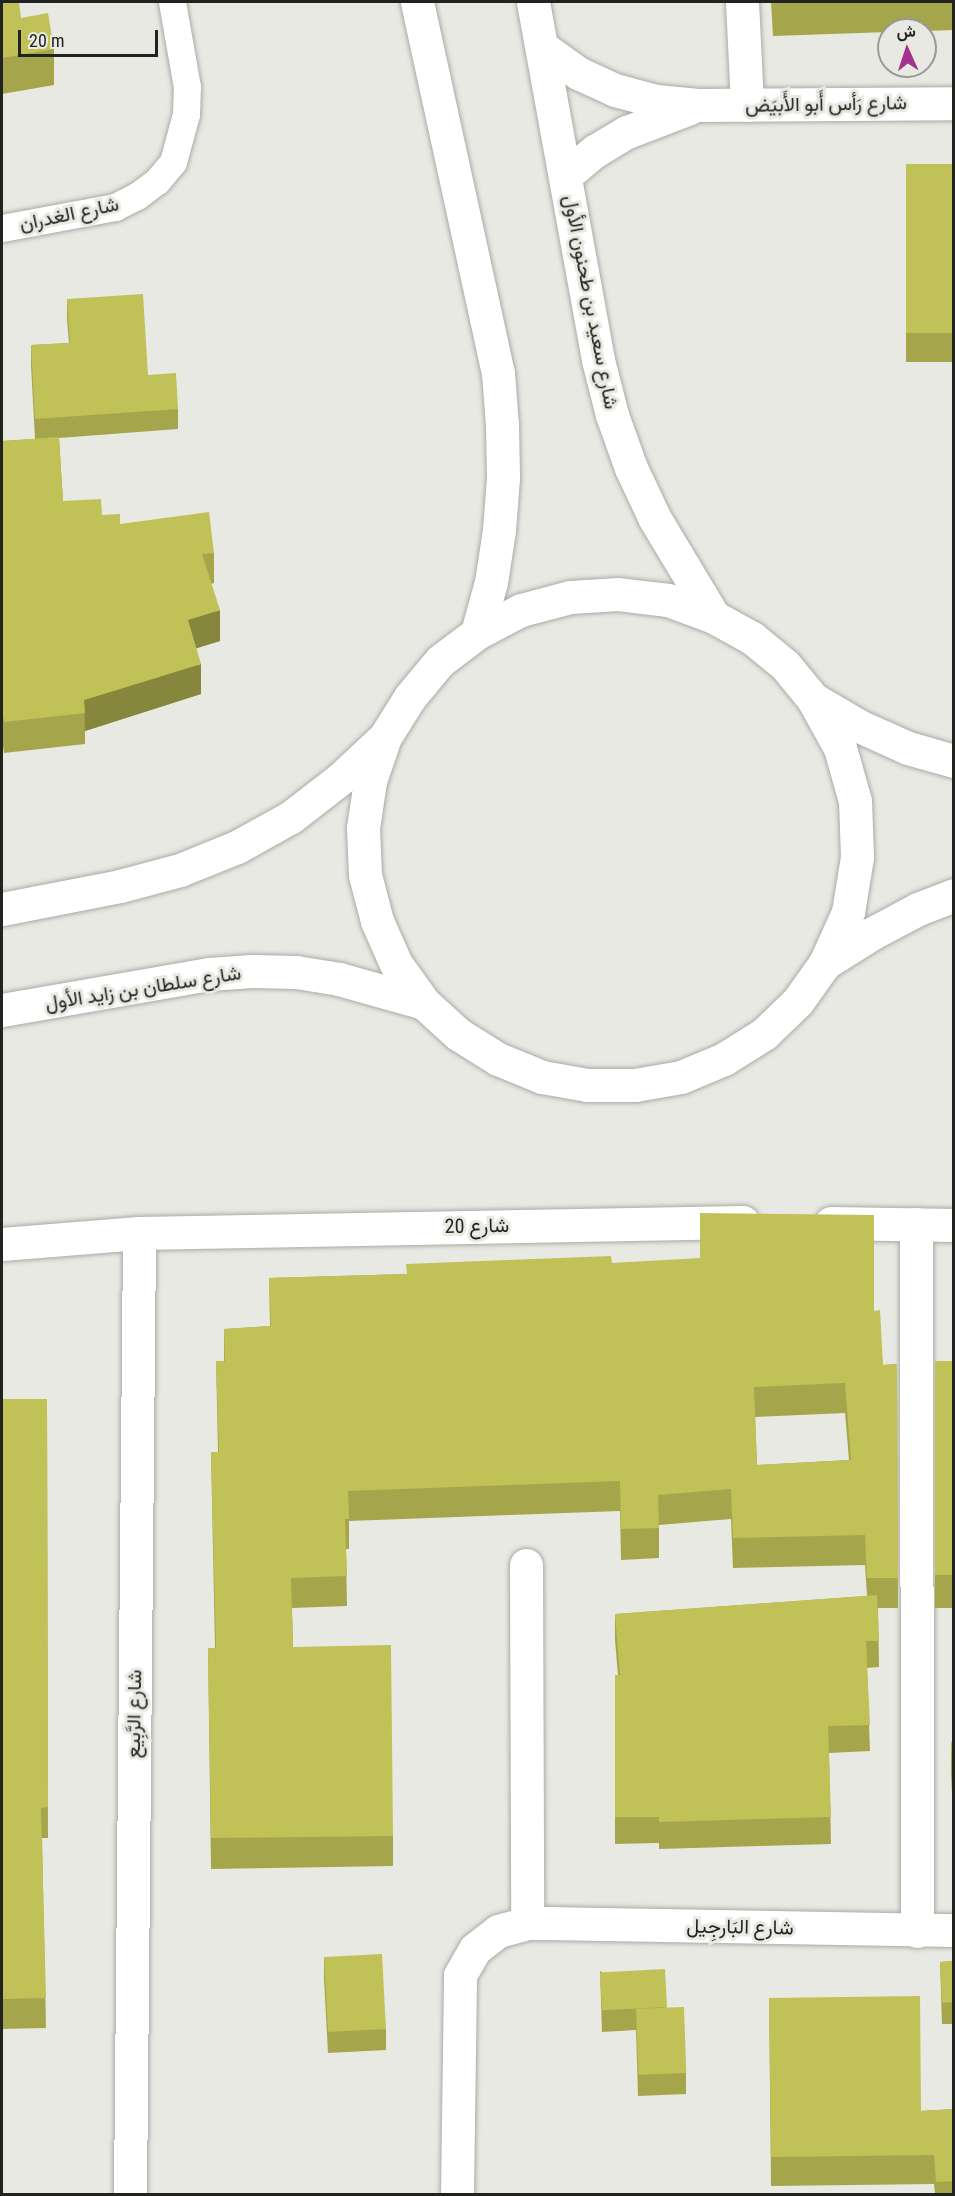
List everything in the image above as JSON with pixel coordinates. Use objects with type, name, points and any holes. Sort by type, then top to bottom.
[{"type":"street","points":[[417,2],[498,373],[503,478],[500,531],[491,582],[477,633]]},
{"type":"street","name":"شارع سعيد بن طحنون الأول","points":[[533,2],[598,360],[612,415],[631,468],[655,519],[714,617]]},
{"type":"street","points":[[742,2],[747,105]]},
{"type":"street","name":"شارع رَأس أَبو الأَبيَض","points":[[543,48],[578,73],[615,90],[656,101],[698,105],[954,103]]},
{"type":"street","name":"شارع رَأس أَبو الأَبيَض","points":[[566,175],[595,151],[627,132],[698,105]]},
{"type":"street","points":[[618,594],[668,600],[714,617],[752,638],[785,665],[813,699],[840,748],[855,801],[857,857],[848,912],[825,963],[798,1001],[764,1034],[724,1059],[681,1077],[635,1085],[587,1085],[542,1077],[498,1059],[458,1034],[424,1003],[396,964],[377,921],[365,875],[363,828],[370,782],[386,737],[410,697],[440,661],[477,633],[521,610],[579,596],[618,594]]},
{"type":"street","points":[[813,699],[869,731],[908,748],[954,761]]},
{"type":"street","points":[[2,909],[140,881],[180,870],[237,847],[299,810],[340,779],[386,737]]},
{"type":"street","points":[[825,963],[871,934],[918,909],[954,895]]},
{"type":"street","name":"شارع سلطان بن زايد الأول","points":[[2,1010],[209,974],[252,971],[296,972],[339,979],[424,1003]]},
{"type":"street","name":"شارع 20","points":[[2,1244],[139,1233],[659,1222],[954,1225]]},
{"type":"street","points":[[916,1224],[917,1930]]},
{"type":"street","name":"شارع الرَّبِيع","points":[[130,2194],[139,1233]]},
{"type":"street","points":[[526,1565],[527,1923]]},
{"type":"street","name":"شارع البَارجِيل","points":[[457,2194],[460,1975],[475,1949],[498,1931],[527,1923],[954,1930]]},
{"type":"lane","name":"شارع الغدران","points":[[2,228],[115,207],[137,196],[157,181],[173,162],[186,114],[187,87],[172,2]]},
{"type":"building","points":[[2,2],[19,2],[21,18],[48,13],[54,49],[2,58]]},
{"type":"building","points":[[906,164],[954,164],[954,333],[906,333]]},
{"type":"building","points":[[143,294],[148,375],[176,373],[178,409],[35,419],[31,345],[70,343],[67,299]]},
{"type":"building","points":[[59,437],[63,501],[101,499],[102,515],[120,514],[120,524],[209,512],[214,553],[202,554],[220,610],[188,620],[201,664],[84,700],[85,713],[4,722],[2,716],[2,441]]},
{"type":"building","points":[[700,1213],[874,1215],[874,1311],[880,1310],[883,1365],[897,1364],[898,1578],[867,1578],[865,1535],[733,1538],[731,1489],[658,1495],[659,1528],[621,1529],[620,1481],[348,1491],[349,1519],[345,1519],[347,1576],[291,1578],[293,1647],[391,1645],[393,1836],[211,1838],[208,1648],[216,1648],[211,1452],[219,1452],[216,1361],[225,1361],[224,1329],[271,1326],[269,1278],[407,1274],[406,1264],[611,1256],[612,1263],[700,1258]],"holes":[[[845,1383],[851,1460],[757,1465],[754,1387]]]},
{"type":"building","points":[[935,1361],[954,1361],[954,1575],[935,1575]]},
{"type":"building","points":[[2,1399],[47,1399],[48,1807],[41,1808],[46,1998],[2,1999]]},
{"type":"building","points":[[877,1595],[879,1641],[866,1641],[870,1725],[828,1726],[831,1817],[659,1822],[659,1817],[615,1817],[615,1675],[620,1675],[615,1614]]},
{"type":"building","points":[[954,1741],[954,1802],[951,1742]]},
{"type":"building","points":[[382,1954],[386,2029],[328,2032],[324,1957]]},
{"type":"building","points":[[954,1961],[954,2002],[942,2003],[940,1962]]},
{"type":"building","points":[[665,1969],[667,2007],[602,2010],[600,1972]]},
{"type":"building","points":[[920,1996],[921,2111],[954,2109],[954,2181],[936,2182],[934,2155],[771,2157],[769,1998]]},
{"type":"building","points":[[684,2007],[686,2073],[638,2075],[636,2009]]}]
